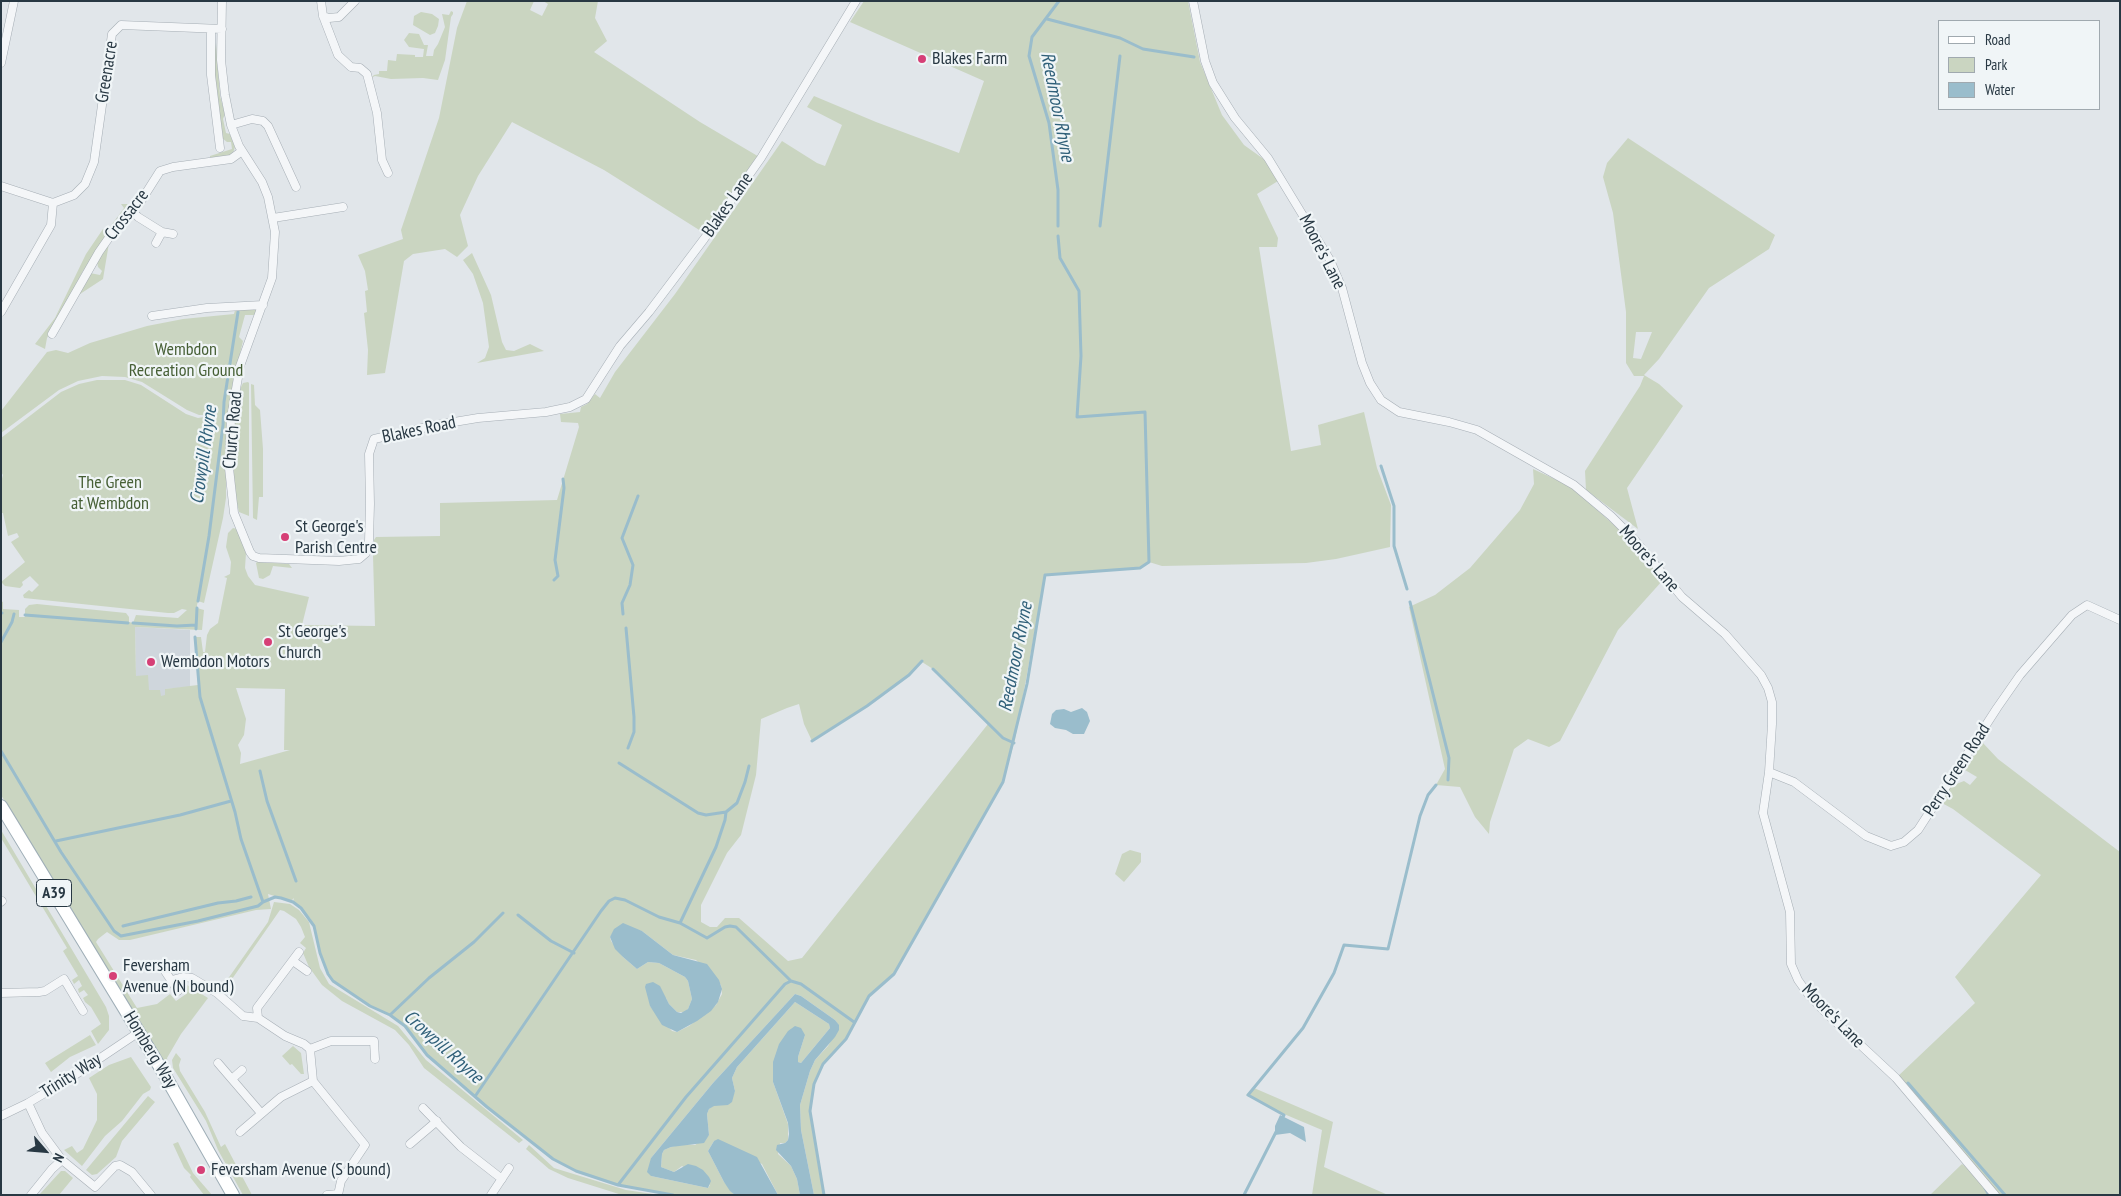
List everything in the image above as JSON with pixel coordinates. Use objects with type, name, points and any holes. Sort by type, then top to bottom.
[{"type":"main road","name":"Homberg Way","points":[[1,806],[139,1032],[232,1195]]},
{"type":"street","points":[[1,63],[14,1]]},
{"type":"street","name":"Church Road","points":[[222,1],[222,75],[231,125],[242,151],[262,182],[268,196],[273,218],[274,265],[263,305],[240,366],[231,418],[230,482],[234,513],[250,552],[259,558],[330,561],[359,559]]},
{"type":"street","points":[[321,1],[323,16],[340,59],[351,67],[360,68],[367,74],[377,113],[382,160],[388,173]]},
{"type":"street","points":[[323,16],[328,18],[339,16],[355,1]]},
{"type":"street","name":"Blakes Lane","points":[[586,399],[620,346],[649,312],[698,247],[761,158],[856,1]]},
{"type":"street","name":"Moore's Lane","points":[[1194,1],[1205,61],[1213,84],[1235,118],[1268,158],[1330,260],[1342,288],[1368,380],[1381,400],[1399,412],[1477,430],[1574,485],[1611,516],[1658,566],[1682,597],[1725,634],[1761,675],[1768,688],[1772,702],[1769,772],[1763,813],[1790,912],[1791,964],[1798,980],[1824,1012],[1896,1078],[1994,1195]]},
{"type":"street","name":"Greenacre","points":[[52,203],[74,195],[85,184],[91,173],[108,57],[112,34],[116,29],[121,24],[222,29]]},
{"type":"street","points":[[211,29],[211,75],[220,148]]},
{"type":"street","points":[[231,125],[252,119],[263,121],[268,126],[296,187]]},
{"type":"street","name":"Crossacre","points":[[52,334],[86,273],[113,231],[140,201],[160,171],[173,166],[230,159],[242,151]]},
{"type":"street","points":[[1,186],[52,203],[51,225],[1,312]]},
{"type":"street","points":[[273,218],[343,207]]},
{"type":"street","points":[[131,210],[138,218],[162,232],[173,234]]},
{"type":"street","points":[[156,243],[162,232]]},
{"type":"street","points":[[152,316],[208,308],[263,305]]},
{"type":"street","name":"Blakes Road","points":[[359,559],[366,553],[369,541],[369,454],[374,439],[470,420],[570,407],[586,399]]},
{"type":"street","name":"Perry Green Road","points":[[1769,772],[1794,782],[1866,836],[1891,846],[1904,842],[1918,830],[1996,708],[2020,675],[2072,615],[2087,605],[2120,620]]},
{"type":"street","points":[[258,1018],[257,1008],[299,952]]},
{"type":"street","points":[[293,961],[307,971]]},
{"type":"street","points":[[163,968],[178,991]]},
{"type":"street","points":[[1,993],[45,991],[72,974]]},
{"type":"street","points":[[172,980],[183,976],[192,978],[217,994],[243,1016],[258,1018],[284,1036],[304,1044],[310,1050],[312,1081],[365,1145],[341,1180],[338,1194],[327,1195]]},
{"type":"street","points":[[64,979],[83,1011]]},
{"type":"street","name":"Trinity Way","points":[[1,1116],[28,1103],[127,1042],[139,1032]]},
{"type":"street","points":[[310,1050],[331,1041],[374,1036],[375,1059]]},
{"type":"street","points":[[218,1063],[233,1078],[260,1113]]},
{"type":"street","points":[[233,1078],[242,1070]]},
{"type":"street","points":[[240,1132],[281,1097],[312,1081]]},
{"type":"street","points":[[28,1103],[42,1133],[62,1160],[95,1187]]},
{"type":"street","points":[[423,1108],[461,1147],[502,1179]]},
{"type":"street","points":[[410,1144],[437,1121]]},
{"type":"street","points":[[31,1195],[52,1169],[62,1160]]},
{"type":"street","points":[[89,1195],[109,1172],[120,1165],[132,1172],[151,1195]]},
{"type":"street","points":[[491,1195],[509,1168]]},
{"type":"shaded area","points":[[135,627],[190,630],[190,687],[165,689],[165,696],[161,696],[149,690],[136,676]]},
{"type":"green space","points":[[467,1],[534,1],[530,10],[542,16],[548,4],[543,1],[598,1],[595,18],[607,41],[594,52],[700,122],[761,158],[704,233],[604,170],[512,122],[478,176],[460,215],[468,246],[457,257],[445,249],[413,254],[404,261],[385,373],[367,375],[368,350],[364,313],[367,312],[365,291],[368,290],[365,271],[358,255],[403,239],[401,230],[439,118],[457,28]]},
{"type":"green space","points":[[864,1],[1188,1],[1200,62],[1222,115],[1244,145],[1265,160],[1278,181],[1257,194],[1278,238],[1277,247],[1259,247],[1291,451],[1321,445],[1318,425],[1364,412],[1377,468],[1391,505],[1390,547],[1336,559],[1306,563],[1162,566],[1149,562],[1140,568],[1045,575],[1015,740],[1003,782],[894,974],[869,996],[846,1039],[823,1064],[814,1084],[810,1111],[824,1195],[814,1195],[801,1130],[800,1105],[815,1060],[828,1046],[839,1026],[835,1020],[801,996],[795,994],[713,1083],[651,1158],[651,1176],[708,1188],[710,1185],[682,1166],[674,1172],[661,1167],[662,1154],[664,1150],[671,1147],[683,1144],[695,1145],[709,1135],[707,1114],[709,1109],[714,1105],[728,1105],[735,1091],[732,1078],[737,1067],[795,1002],[829,1024],[830,1028],[801,1063],[798,1062],[798,1057],[805,1035],[773,1082],[788,1124],[788,1140],[785,1143],[780,1143],[778,1154],[791,1166],[797,1179],[800,1195],[778,1195],[762,1164],[714,1141],[708,1151],[724,1182],[735,1195],[673,1195],[618,1185],[576,1171],[553,1159],[427,1055],[405,1026],[390,1015],[370,1006],[333,981],[328,974],[320,953],[314,926],[310,918],[293,902],[294,898],[291,901],[268,894],[271,909],[256,910],[130,940],[119,940],[107,932],[98,939],[96,942],[137,1008],[157,1004],[170,994],[176,1001],[186,994],[187,985],[208,998],[181,1034],[167,1058],[169,1069],[1,795],[1,601],[3,602],[3,609],[19,610],[19,617],[25,617],[25,609],[29,605],[37,604],[126,613],[129,617],[129,622],[133,623],[136,615],[178,618],[187,610],[182,609],[174,613],[168,613],[24,598],[23,595],[29,590],[32,592],[39,585],[30,576],[22,582],[23,585],[20,588],[5,586],[1,582],[25,562],[11,542],[19,537],[17,533],[8,536],[3,513],[1,513],[1,482],[3,475],[1,472],[1,438],[61,392],[79,384],[97,380],[125,380],[141,385],[186,414],[198,418],[210,416],[218,407],[206,415],[199,415],[187,410],[142,382],[125,377],[102,376],[78,381],[59,390],[1,433],[1,411],[47,352],[56,350],[68,353],[90,343],[147,326],[183,319],[234,314],[235,310],[257,310],[259,315],[245,315],[239,337],[243,341],[233,383],[226,438],[226,498],[223,518],[204,603],[198,601],[197,605],[197,608],[204,610],[202,630],[135,627],[136,676],[148,675],[149,690],[160,690],[161,696],[165,695],[165,689],[198,685],[195,637],[201,637],[203,652],[205,652],[207,635],[210,629],[218,623],[227,578],[224,577],[230,574],[231,562],[226,547],[228,533],[233,528],[237,529],[246,553],[245,568],[255,585],[309,597],[302,625],[375,626],[373,556],[374,540],[376,537],[440,536],[440,503],[557,500],[579,427],[578,423],[561,422],[560,414],[580,412],[581,407],[587,404],[595,394],[600,398],[615,372],[675,294],[782,141],[825,166],[842,125],[807,107],[814,96],[876,122],[959,153],[984,81],[850,22]],"holes":[[[922,662],[933,669],[988,724],[802,958],[788,961],[739,918],[725,918],[717,927],[710,927],[701,922],[701,905],[727,853],[741,835],[756,775],[761,719],[799,704],[804,724],[812,741],[867,706],[909,675]],[[236,688],[285,689],[284,750],[290,750],[240,764],[241,753],[238,745],[244,735],[246,719]],[[617,928],[642,931],[673,955],[696,960],[721,985],[722,994],[716,1005],[689,1026],[677,1032],[672,1031],[650,1006],[666,998],[677,1012],[685,1012],[692,999],[688,981],[685,977],[659,963],[648,962],[637,969],[623,957],[610,937]]]},
{"type":"green space","points":[[451,11],[453,14],[445,60],[438,80],[423,78],[391,79],[375,76],[371,78],[374,75],[379,74],[379,71],[387,71],[388,60],[396,61],[397,54],[423,57],[424,49],[409,47],[404,40],[409,33],[419,34],[424,45],[428,45],[426,56],[433,56],[445,27],[442,14],[449,15]]},
{"type":"green space","points":[[421,12],[432,14],[439,19],[435,33],[430,35],[413,25],[414,16]]},
{"type":"green space","points":[[216,43],[220,96],[225,114],[223,119],[226,133],[230,134],[235,147],[229,157],[210,160],[210,156],[232,149],[231,142],[227,142],[222,138],[215,90],[214,58]]},
{"type":"green space","points":[[1628,138],[1775,235],[1769,249],[1709,288],[1659,359],[1644,375],[1659,384],[1683,406],[1627,488],[1638,529],[1586,490],[1585,471],[1640,386],[1644,376],[1634,376],[1626,363],[1626,312],[1613,213],[1603,177],[1607,163]],"holes":[[[1636,332],[1652,332],[1641,359],[1633,358]]]},
{"type":"green space","points":[[121,204],[128,204],[83,271],[47,338],[45,349],[35,344],[55,318],[86,254],[103,229],[107,231],[124,208]]},
{"type":"green space","points":[[109,243],[103,279],[77,296],[90,273],[100,275],[102,271],[98,267],[97,262]]},
{"type":"green space","points":[[472,253],[491,295],[502,342],[506,350],[514,351],[530,344],[544,351],[477,363],[485,358],[489,347],[483,303],[473,274],[463,260]]},
{"type":"green space","points":[[248,382],[249,516],[239,512],[235,495],[233,465],[234,420],[241,387],[243,383]]},
{"type":"green space","points":[[251,384],[254,385],[255,405],[260,410],[263,449],[263,497],[259,497],[257,520],[253,518]]},
{"type":"green space","points":[[1533,469],[1570,486],[1622,532],[1663,580],[1618,630],[1560,741],[1549,747],[1528,739],[1514,749],[1490,822],[1489,834],[1475,817],[1460,787],[1436,785],[1445,769],[1409,607],[1435,595],[1470,568],[1520,510],[1534,484]]},
{"type":"green space","points":[[257,562],[289,564],[292,568],[273,566],[270,575],[263,579],[259,578]]},
{"type":"green space","points":[[1982,742],[1998,759],[2120,852],[2120,1195],[1995,1195],[1896,1078],[1975,1003],[1955,977],[2041,875],[1953,809],[1940,802],[1951,786],[1964,781],[1970,785],[1977,777],[1965,770]]},
{"type":"green space","points":[[1,830],[106,1007],[109,1016],[109,1030],[98,1044],[91,1031],[101,1024],[83,998],[88,995],[84,990],[79,993],[78,989],[82,986],[79,980],[74,984],[72,980],[78,976],[63,951],[67,948],[1,838]]},
{"type":"green space","points":[[1130,850],[1141,853],[1141,862],[1124,882],[1115,874],[1122,854]]},
{"type":"green space","points":[[274,902],[290,904],[299,910],[309,922],[320,968],[329,984],[398,1026],[426,1060],[523,1140],[519,1143],[424,1068],[409,1045],[395,1030],[342,1001],[322,985],[309,967],[303,953],[306,948],[300,943],[305,937],[301,927],[296,919],[284,911],[280,910],[223,992],[220,990],[268,922]]},
{"type":"green space","points":[[90,1035],[96,1045],[70,1057],[51,1072],[45,1063]]},
{"type":"green space","points":[[293,1046],[301,1053],[304,1074],[301,1074],[292,1064],[290,1065],[282,1056]]},
{"type":"green space","points":[[176,1053],[181,1059],[180,1071],[205,1112],[221,1147],[225,1144],[252,1195],[243,1195],[218,1150],[206,1121],[173,1068],[172,1060]]},
{"type":"green space","points":[[131,1057],[151,1087],[150,1090],[143,1094],[122,1121],[105,1136],[82,1166],[64,1150],[72,1146],[77,1153],[83,1149],[97,1120],[97,1094],[89,1078],[109,1065]]},
{"type":"green space","points":[[1254,1088],[1333,1122],[1324,1167],[1388,1195],[1312,1195],[1322,1130],[1246,1095]]},
{"type":"green space","points":[[148,1096],[155,1102],[122,1141],[116,1157],[97,1174],[92,1175],[86,1170]]},
{"type":"green space","points":[[178,1142],[193,1173],[212,1195],[204,1195],[184,1168],[173,1144]]},
{"type":"green space","points":[[529,1145],[554,1168],[626,1190],[659,1195],[622,1195],[568,1178],[549,1169],[526,1149]]},
{"type":"green space","points":[[1962,1164],[1974,1173],[1989,1195],[1930,1195]]},
{"type":"green space","points":[[61,1171],[65,1171],[73,1178],[59,1195],[39,1195]]},
{"type":"water","points":[[1082,708],[1087,712],[1090,721],[1084,734],[1073,734],[1066,730],[1055,728],[1050,724],[1052,714],[1056,710],[1064,709],[1071,712]]},
{"type":"water","points":[[623,923],[642,931],[673,955],[707,964],[719,980],[722,989],[718,1002],[711,1011],[677,1032],[662,1025],[650,1006],[645,987],[646,984],[653,982],[660,986],[669,1004],[677,1012],[681,1013],[688,1009],[692,999],[688,981],[685,977],[659,963],[648,962],[637,969],[623,957],[615,949],[610,937],[614,929]]},
{"type":"water","points":[[795,994],[801,996],[835,1020],[839,1025],[839,1030],[835,1037],[815,1060],[800,1105],[801,1130],[814,1195],[800,1195],[797,1179],[791,1166],[776,1150],[777,1145],[788,1140],[789,1134],[788,1123],[773,1082],[773,1062],[779,1044],[788,1031],[795,1026],[801,1028],[805,1035],[798,1057],[798,1062],[801,1063],[830,1028],[829,1024],[795,1002],[737,1067],[732,1078],[735,1091],[732,1102],[728,1105],[714,1106],[709,1109],[707,1114],[709,1135],[704,1143],[671,1147],[664,1150],[662,1154],[661,1167],[674,1172],[688,1164],[703,1170],[711,1181],[708,1188],[651,1176],[647,1172],[651,1158],[713,1083]]},
{"type":"water","points":[[1280,1115],[1304,1127],[1306,1142],[1290,1133],[1275,1135],[1275,1126]]},
{"type":"water","points":[[718,1139],[757,1157],[778,1195],[735,1195],[730,1191],[708,1151],[714,1141]]},
{"type":"waterway","name":"Reedmoor Rhyne","points":[[1058,226],[1058,190],[1049,123],[1029,56],[1032,37],[1059,1]]},
{"type":"waterway","points":[[1047,19],[1120,38],[1143,49],[1194,57]]},
{"type":"waterway","points":[[1100,226],[1120,56]]},
{"type":"waterway","name":"Reedmoor Rhyne","points":[[824,1195],[810,1111],[814,1084],[823,1064],[846,1039],[869,996],[894,974],[1003,782],[1027,684],[1045,575],[1140,568],[1149,562],[1145,412],[1077,417],[1081,356],[1079,291],[1060,258],[1058,236]]},
{"type":"waterway","name":"Crowpill Rhyne","points":[[198,601],[209,536],[223,425],[224,402],[238,312]]},
{"type":"waterway","points":[[1381,466],[1394,506],[1394,546],[1407,589]]},
{"type":"waterway","points":[[554,580],[558,576],[555,560],[564,488],[563,479]]},
{"type":"waterway","points":[[623,614],[622,603],[630,585],[633,565],[622,538],[638,496]]},
{"type":"waterway","points":[[1410,602],[1449,758],[1448,780]]},
{"type":"waterway","name":"Crowpill Rhyne","points":[[196,629],[197,608]]},
{"type":"waterway","points":[[1,642],[12,622],[14,614]]},
{"type":"waterway","points":[[25,615],[128,623]]},
{"type":"waterway","points":[[133,623],[177,626],[196,625]]},
{"type":"waterway","points":[[626,628],[634,717],[634,732],[628,748]]},
{"type":"waterway","name":"Crowpill Rhyne","points":[[195,637],[200,697],[235,812],[241,839],[263,902],[275,897],[293,902],[301,908],[314,926],[320,953],[328,974],[333,981],[370,1006],[390,1015],[405,1026],[427,1055],[487,1107],[553,1159],[576,1171],[618,1185],[673,1195]]},
{"type":"waterway","points":[[812,741],[867,706],[909,675],[922,661]]},
{"type":"waterway","points":[[933,669],[1003,738],[1014,743]]},
{"type":"waterway","points":[[1,751],[61,852],[114,931],[121,936],[198,921],[258,906],[263,902]]},
{"type":"waterway","points":[[619,763],[698,813],[706,815],[726,812],[737,803],[749,766]]},
{"type":"waterway","points":[[260,771],[267,801],[296,881]]},
{"type":"waterway","points":[[1283,1117],[1284,1115],[1248,1095],[1303,1028],[1334,973],[1344,945],[1388,949],[1420,816],[1428,795],[1436,785]]},
{"type":"waterway","points":[[56,841],[180,815],[231,801]]},
{"type":"waterway","points":[[680,923],[716,847],[726,812]]},
{"type":"waterway","points":[[123,926],[251,897]]},
{"type":"waterway","points":[[476,1095],[601,911],[609,901],[615,898],[625,900],[659,917],[680,923],[707,938],[725,927],[736,927],[791,981]]},
{"type":"waterway","points":[[390,1015],[429,978],[474,942],[503,913]]},
{"type":"waterway","points":[[518,915],[551,941],[574,953]]},
{"type":"waterway","points":[[618,1185],[686,1097],[785,984],[791,981],[801,984],[854,1022]]},
{"type":"waterway","points":[[1908,1083],[2005,1195]]},
{"type":"waterway","points":[[1244,1195],[1276,1132]]},
{"type":"waterway","points":[[1985,1188],[1989,1195]]},
{"type":"place","name":"Blakes Farm","points":[[922,59]]},
{"type":"place","name":"St George's Parish Centre","points":[[285,537]]},
{"type":"place","name":"St George's Church","points":[[268,642]]},
{"type":"place","name":"Wembdon Motors","points":[[151,662]]},
{"type":"place","name":"Feversham Avenue (N bound)","points":[[113,976]]},
{"type":"place","name":"Feversham Avenue (S bound)","points":[[201,1170]]},
{"type":"park label","name":"Wembdon Recreation Ground","points":[[186,360]]},
{"type":"park label","name":"The Green at Wembdon","points":[[110,493]]}]
